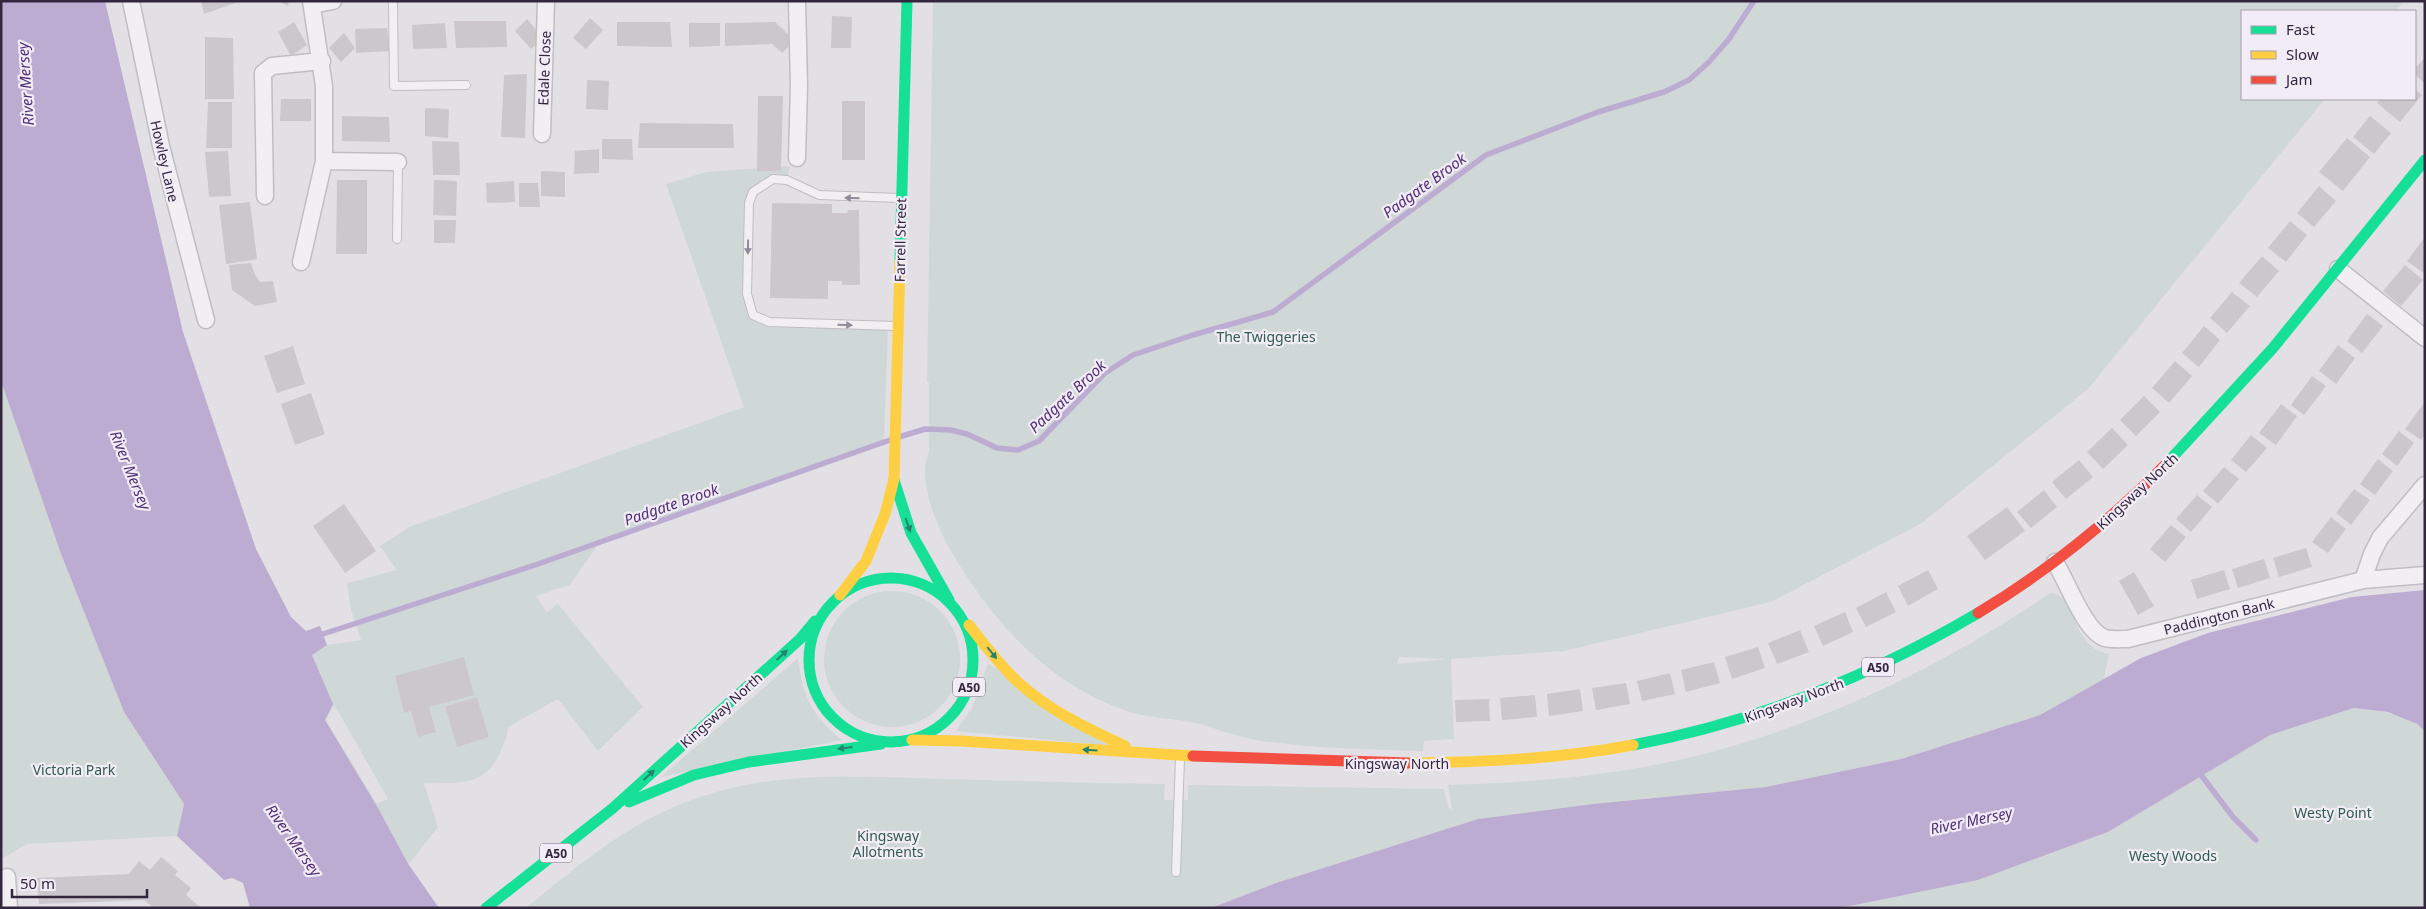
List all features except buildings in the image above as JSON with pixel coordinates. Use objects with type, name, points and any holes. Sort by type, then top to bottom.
[{"type":"main road","name":"Farrell Street","points":[[840,595],[866,561],[885,514],[894,479],[907,1]]},
{"type":"main road","name":"Kingsway North","points":[[912,740],[1306,762],[1428,765],[1515,761],[1591,752],[1671,738],[1748,718],[1817,693],[1872,670],[1966,621],[2055,562],[2103,524],[2180,450],[2338,269],[2425,160]]},
{"type":"main road","name":"Farrell Street","points":[[894,479],[911,533],[949,600]]},
{"type":"main road","name":"A50","points":[[883,577],[899,578],[930,586],[949,600],[961,615],[971,639],[974,665],[968,690],[955,712],[935,730],[912,740],[893,742],[867,738],[843,727],[824,708],[812,684],[809,658],[814,632],[826,608],[840,595],[860,583],[883,577]]},
{"type":"main road","name":"Kingsway North","points":[[486,908],[613,808],[800,639],[826,608]]},
{"type":"main road","name":"Kingsway North","points":[[961,615],[1007,671],[1048,706],[1087,729],[1138,753]]},
{"type":"main road","name":"Kingsway North","points":[[613,808],[694,775],[748,762],[893,742]]},
{"type":"street","name":"Howley Lane","points":[[131,1],[161,146],[206,320]]},
{"type":"street","points":[[300,262],[324,161],[324,86],[322,61],[312,3],[334,1]]},
{"type":"street","name":"Edale Close","points":[[542,134],[546,1]]},
{"type":"street","points":[[797,1],[798,158]]},
{"type":"street","points":[[265,196],[263,73],[272,66],[322,61]]},
{"type":"street","points":[[324,161],[398,162]]},
{"type":"street","points":[[2338,269],[2425,338]]},
{"type":"street","points":[[2363,580],[2380,538],[2425,485]]},
{"type":"street","name":"Paddington Bank","points":[[2055,562],[2094,632],[2114,639],[2128,639],[2363,580],[2425,576]]},
{"type":"street","points":[[7,877],[9,908]]},
{"type":"lane","points":[[393,1],[394,86],[466,85]]},
{"type":"lane","points":[[398,162],[398,239]]},
{"type":"lane","points":[[897,326],[768,322],[753,315],[747,294],[748,203],[753,192],[773,179],[787,180],[819,195],[901,198]]},
{"type":"lane","points":[[1176,872],[1180,756]]},
{"type":"green space","name":"The Twiggeries","points":[[933,1],[2404,1],[2397,10],[2241,10],[2241,100],[2324,100],[2088,389],[1922,523],[1771,602],[1564,651],[1451,659],[1454,739],[1424,741],[1423,751],[1298,745],[1241,737],[1195,723],[1141,715],[1124,710],[1070,684],[1024,647],[1004,626],[968,579],[941,531],[930,504],[925,476],[929,453],[929,383],[927,382]],"holes":[[[1399,657],[1446,659],[1397,664]]]},
{"type":"green space","points":[[790,166],[787,180],[773,179],[753,192],[750,308],[761,320],[888,326],[884,442],[600,542],[570,585],[536,596],[547,612],[558,604],[643,707],[598,751],[558,699],[508,727],[506,739],[498,757],[484,774],[476,779],[457,783],[424,783],[438,827],[409,864],[325,720],[312,655],[327,645],[361,640],[351,610],[347,583],[397,570],[380,546],[409,527],[744,407],[666,184],[706,172]],"holes":[[[464,658],[429,707],[418,737],[411,711],[404,712],[395,676]],[[477,697],[489,737],[457,746],[445,706]],[[335,706],[388,799],[377,804],[326,720]]]},
{"type":"green space","name":"Victoria Park","points":[[1,379],[61,554],[124,712],[184,804],[177,836],[27,844],[1,859]]},
{"type":"green space","points":[[892,591],[918,596],[930,602],[940,611],[949,621],[955,633],[960,659],[955,685],[949,697],[940,707],[930,716],[918,722],[892,727],[866,722],[854,716],[844,707],[835,697],[829,685],[824,659],[829,633],[835,621],[844,611],[854,602],[866,596]]},
{"type":"green space","name":"Kingsway Allotments","points":[[2050,593],[2059,596],[2066,602],[2087,642],[2096,649],[2109,654],[2104,679],[2040,715],[1901,759],[1766,787],[1593,804],[1478,819],[1276,883],[1211,908],[526,908],[592,855],[628,831],[665,811],[700,797],[734,787],[769,781],[838,776],[1165,784],[1164,800],[1188,800],[1188,785],[1444,789],[1448,807],[1452,810],[1448,785],[1533,781],[1646,767],[1724,748],[1774,733],[1870,695],[1917,673],[2007,621]]},
{"type":"green space","points":[[798,658],[803,684],[810,704],[831,731],[842,740],[661,777]]},
{"type":"green space","points":[[988,663],[1112,746],[956,731],[972,708]]},
{"type":"green space","name":"Westy Point","points":[[2354,708],[2400,717],[2409,720],[2425,731],[2425,908],[1832,908],[1978,880],[2108,832],[2270,735]]},
{"type":"water","name":"River Mersey","points":[[1,1],[105,1],[183,332],[256,549],[291,617],[306,631],[320,626],[327,645],[312,655],[333,704],[325,720],[378,808],[409,865],[439,908],[250,908],[243,883],[232,878],[224,880],[177,836],[184,804],[124,712],[61,554],[1,381]]},
{"type":"water","name":"River Mersey","points":[[2425,590],[2425,731],[2417,724],[2388,712],[2354,708],[2270,735],[2108,832],[1978,880],[1832,908],[1211,908],[1276,883],[1478,819],[1593,804],[1766,787],[1901,759],[2040,715],[2141,658],[2208,633],[2352,597]]},
{"type":"pier","points":[[334,705],[328,720],[377,804],[326,720]]},
{"type":"waterway","name":"Padgate Brook","points":[[899,437],[925,429],[951,430],[967,434],[997,448],[1018,450],[1039,441],[1105,373],[1133,355],[1193,335],[1273,312],[1486,155],[1598,112],[1664,92],[1689,80],[1709,62],[1729,39],[1754,1]]},
{"type":"waterway","name":"Padgate Brook","points":[[323,634],[538,564],[890,440]]},
{"type":"waterway","points":[[2198,771],[2233,817],[2256,840]]},
{"type":"traffic: fast","points":[[900,262],[907,1]]},
{"type":"traffic: fast","points":[[2168,462],[2273,348],[2425,160]]},
{"type":"traffic: fast","points":[[894,480],[911,533],[949,600]]},
{"type":"traffic: fast","points":[[899,578],[922,584],[937,592],[949,602],[959,614],[970,636],[973,660],[970,684],[959,706],[949,718],[937,728],[915,739],[883,742],[867,739],[845,728],[823,706],[812,684],[809,652],[812,636],[823,614],[845,592],[867,581],[899,578]]},
{"type":"traffic: fast","points":[[1633,745],[1724,724],[1811,694],[1854,677],[1896,657],[1978,613]]},
{"type":"traffic: fast","points":[[486,908],[613,808],[800,639],[815,621]]},
{"type":"traffic: fast","points":[[629,802],[694,775],[749,762],[881,744]]},
{"type":"traffic: slow","points":[[840,595],[866,561],[885,514],[894,479],[900,262]]},
{"type":"traffic: slow","points":[[969,625],[1005,670],[1031,693],[1070,719],[1125,746]]},
{"type":"traffic: slow","points":[[912,740],[961,741],[1193,756]]},
{"type":"traffic: slow","points":[[1409,763],[1521,759],[1577,754],[1633,745]]},
{"type":"traffic: jam","points":[[1978,613],[2029,580],[2078,544],[2124,505],[2168,462]]},
{"type":"traffic: jam","points":[[1193,756],[1409,763]]},
{"type":"park label","name":"Westy Woods","points":[[2173,855]]}]
